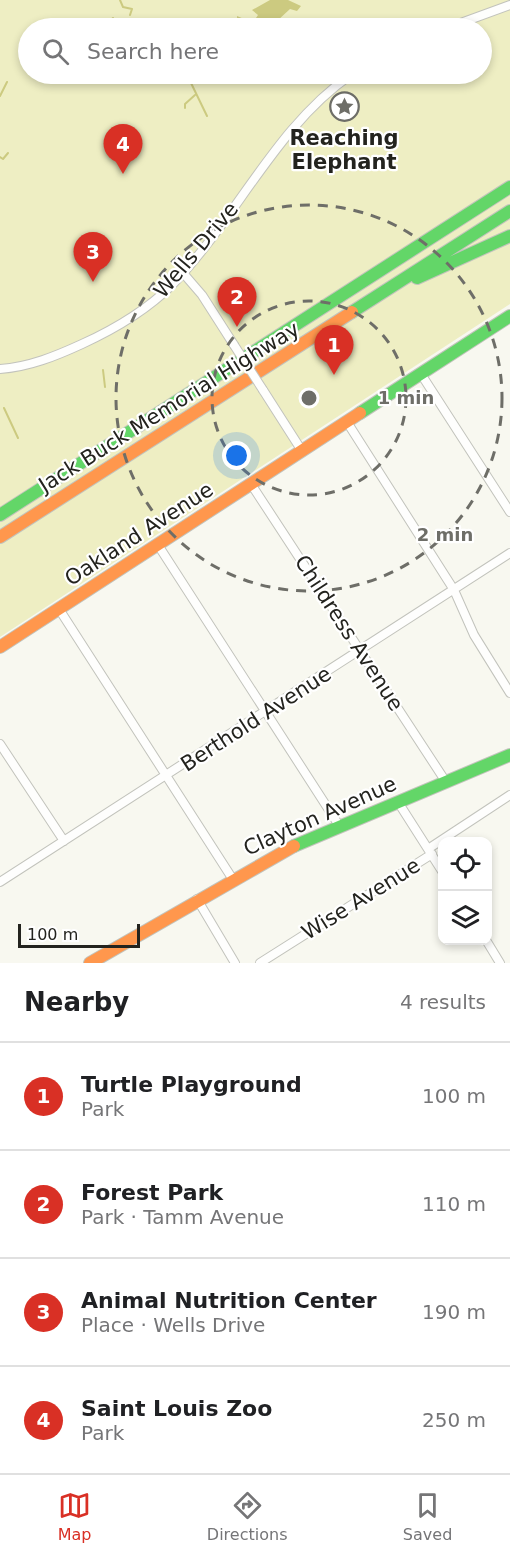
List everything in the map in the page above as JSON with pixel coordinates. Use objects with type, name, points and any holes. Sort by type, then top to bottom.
[{"type":"main road","name":"Jack Buck Memorial Highway","points":[[0,514],[510,187]]},
{"type":"main road","name":"Jack Buck Memorial Highway","points":[[0,537],[510,211]]},
{"type":"main road","points":[[394,286],[440,270],[510,236]]},
{"type":"main road","name":"Oakland Avenue","points":[[0,646],[510,316]]},
{"type":"main road","points":[[0,543],[23,523]]},
{"type":"main road","name":"Clayton Avenue","points":[[90,963],[279,852],[510,755]]},
{"type":"street","points":[[474,18],[510,5]]},
{"type":"street","name":"Wells Drive","points":[[0,369],[38,362],[108,332],[150,305],[183,273],[299,120],[340,84]]},
{"type":"street","points":[[183,273],[197,287],[302,451]]},
{"type":"street","points":[[421,374],[510,512]]},
{"type":"street","points":[[347,422],[454,590],[471,630],[510,693]]},
{"type":"street","name":"Childress Avenue","points":[[252,484],[446,782]]},
{"type":"street","points":[[158,544],[340,827]]},
{"type":"street","name":"Berthold Avenue","points":[[0,882],[267,712],[510,553]]},
{"type":"street","points":[[59,609],[232,878]]},
{"type":"street","points":[[0,744],[64,841]]},
{"type":"street","name":"Wise Avenue","points":[[260,963],[430,851],[510,795]]},
{"type":"street","points":[[398,802],[438,864]]},
{"type":"street","points":[[197,899],[235,963]]},
{"type":"street","points":[[489,945],[500,963]]},
{"type":"green space","points":[[0,0],[510,0],[510,304],[0,637]]},
{"type":"shaded area","points":[[270,0],[288,0],[301,6],[297,11],[290,9],[280,18],[256,18],[258,15],[252,10]]},
{"type":"waterway","points":[[120,0],[123,7],[132,9],[130,15]]},
{"type":"waterway","points":[[0,96],[7,82]]},
{"type":"waterway","points":[[191,84],[207,116]]},
{"type":"waterway","points":[[185,108],[185,104],[195,95]]},
{"type":"waterway","points":[[0,157],[3,159],[8,153]]},
{"type":"waterway","points":[[103,370],[105,387]]},
{"type":"waterway","points":[[4,408],[18,438]]},
{"type":"traffic: fast","points":[[0,515],[510,187]]},
{"type":"traffic: fast","points":[[352,312],[510,211]]},
{"type":"traffic: fast","points":[[417,278],[510,236]]},
{"type":"traffic: fast","points":[[360,413],[510,316]]},
{"type":"traffic: fast","points":[[294,846],[510,755]]},
{"type":"traffic: slow","points":[[0,537],[352,312]]},
{"type":"traffic: slow","points":[[0,647],[360,413]]},
{"type":"traffic: slow","points":[[90,963],[294,846]]},
{"type":"place","name":"Reaching Elephant","points":[[344,107]]},
{"type":"place","name":"Saint Louis Zoo","points":[[123,174]]},
{"type":"place","name":"Animal Nutrition Center","points":[[93,282]]},
{"type":"place","name":"Forest Park","points":[[237,327]]},
{"type":"place","name":"Turtle Playground","points":[[334,375]]}]
